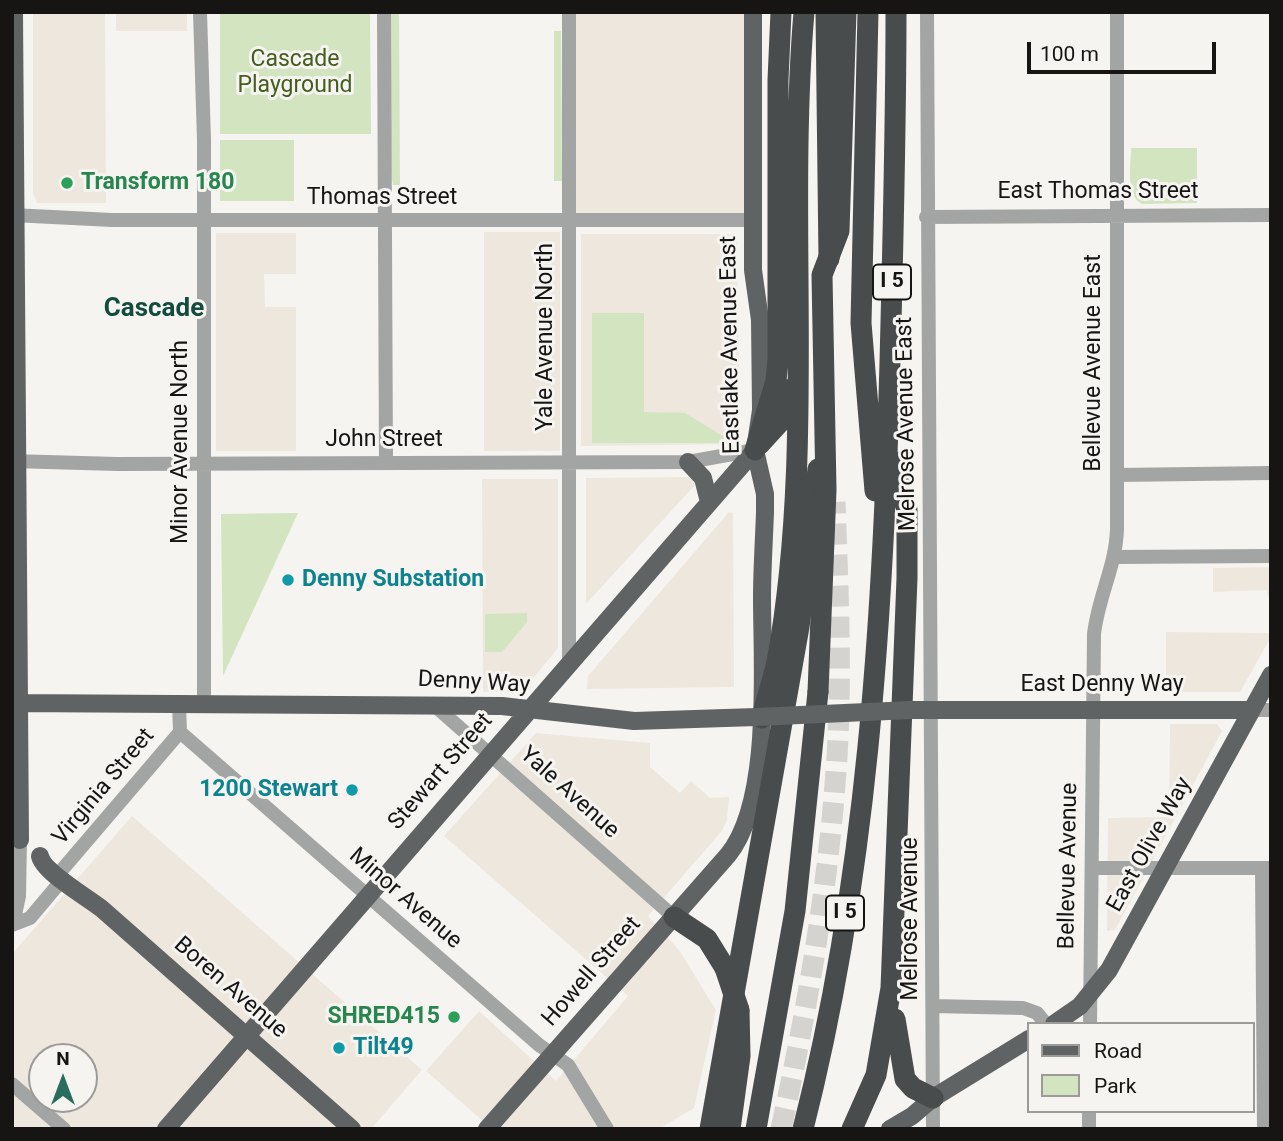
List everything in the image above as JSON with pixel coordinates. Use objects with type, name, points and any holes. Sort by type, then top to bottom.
[{"type":"highway","points":[[755,450],[776,381],[778,358],[778,80],[781,12]]},
{"type":"highway","points":[[762,718],[776,666],[787,592],[797,463],[798,83],[804,12]]},
{"type":"highway","name":"I 5","points":[[756,1129],[789,950],[810,779],[824,570],[821,12]]},
{"type":"highway","points":[[826,12],[830,373],[835,502]]},
{"type":"highway","points":[[822,275],[839,231],[846,12]]},
{"type":"highway","points":[[868,12],[861,323],[883,574]]},
{"type":"highway","name":"I 5","points":[[803,1129],[831,1002],[852,872],[870,729],[883,574],[896,12]]},
{"type":"highway","points":[[755,450],[780,422],[799,364]]},
{"type":"highway","points":[[710,1129],[799,627],[830,373]]},
{"type":"highway","points":[[852,1129],[876,1075],[891,988],[899,852],[907,510],[888,440]]},
{"type":"highway","points":[[674,917],[707,939],[725,968],[739,1010],[740,1056],[730,1129]]},
{"type":"highway","points":[[891,988],[905,1079],[913,1088],[933,1098]]},
{"type":"main road","points":[[14,12],[16,837]]},
{"type":"main road","name":"Eastlake Avenue East","points":[[734,847],[748,816],[762,718],[765,494],[755,450],[761,410],[760,333],[753,270],[753,12]]},
{"type":"main road","name":"Stewart Street","points":[[166,1129],[489,753],[755,450]]},
{"type":"main road","points":[[688,462],[704,478],[709,502]]},
{"type":"main road","name":"East Olive Way","points":[[1057,1022],[1090,996],[1109,970],[1271,675]]},
{"type":"main road","name":"Denny Way","points":[[16,703],[433,705],[528,709],[618,720],[933,709]]},
{"type":"main road","name":"East Denny Way","points":[[933,709],[1252,710]]},
{"type":"main road","name":"Boren Avenue","points":[[16,837],[352,1129]]},
{"type":"main road","name":"Howell Street","points":[[487,1129],[734,847]]},
{"type":"main road","points":[[890,1129],[912,1116],[933,1098],[1028,1040]]},
{"type":"street","name":"Minor Avenue North","points":[[200,12],[204,220],[204,704]]},
{"type":"street","points":[[384,12],[386,463]]},
{"type":"street","name":"Yale Avenue North","points":[[569,12],[569,662]]},
{"type":"street","name":"Melrose Avenue East","points":[[928,12],[926,217],[933,709]]},
{"type":"street","name":"Bellevue Avenue East","points":[[1095,710],[1094,630],[1115,557],[1116,12]]},
{"type":"street","name":"Thomas Street","points":[[13,215],[204,220],[753,220]]},
{"type":"street","name":"East Thomas Street","points":[[926,217],[1271,215]]},
{"type":"street","name":"John Street","points":[[14,461],[204,464],[688,462],[755,450]]},
{"type":"street","points":[[1117,475],[1271,472]]},
{"type":"street","points":[[1115,557],[1271,556]]},
{"type":"street","points":[[178,703],[180,732]]},
{"type":"street","name":"Yale Avenue","points":[[433,705],[674,917]]},
{"type":"street","name":"Melrose Avenue","points":[[933,709],[933,1129]]},
{"type":"street","name":"Bellevue Avenue","points":[[1090,1022],[1095,710]]},
{"type":"street","name":"East Denny Way","points":[[1252,710],[1271,710]]},
{"type":"street","name":"Virginia Street","points":[[13,924],[30,918],[66,879],[180,732]]},
{"type":"street","name":"Minor Avenue","points":[[180,732],[366,896],[552,1054],[569,1065],[607,1129]]},
{"type":"street","points":[[13,924],[19,897],[16,837]]},
{"type":"street","points":[[1092,868],[1266,868],[1264,1129]]},
{"type":"street","points":[[933,1006],[1028,1009],[1037,1013],[1044,1022]]},
{"type":"street","points":[[12,1084],[64,1129]]},
{"type":"shaded area","points":[[33,12],[105,12],[106,203],[37,203],[33,193]]},
{"type":"shaded area","points":[[116,12],[187,12],[187,31],[116,31]]},
{"type":"shaded area","points":[[569,12],[753,12],[753,220],[569,220]]},
{"type":"shaded area","points":[[484,232],[560,232],[560,451],[484,451]]},
{"type":"shaded area","points":[[216,233],[296,233],[296,274],[264,274],[265,307],[296,307],[296,451],[216,451]]},
{"type":"shaded area","points":[[581,234],[737,234],[740,444],[581,446]]},
{"type":"shaded area","points":[[689,477],[695,480],[694,486],[586,604],[586,478]]},
{"type":"shaded area","points":[[482,479],[558,479],[558,648],[522,692],[483,692]]},
{"type":"shaded area","points":[[729,512],[733,513],[734,687],[587,689],[588,676]]},
{"type":"shaded area","points":[[1271,567],[1271,597],[1268,597],[1267,590],[1213,592],[1213,568]]},
{"type":"shaded area","points":[[1166,632],[1271,633],[1271,637],[1240,692],[1166,692]]},
{"type":"shaded area","points":[[1170,724],[1217,724],[1222,731],[1115,930],[1107,931],[1108,818],[1169,817]]},
{"type":"shaded area","points":[[536,733],[650,743],[650,767],[680,793],[691,781],[710,798],[729,797],[727,820],[722,831],[648,916],[679,950],[716,1010],[694,1108],[659,1129],[492,1129],[426,1071],[479,1011],[556,1081],[628,996],[444,836]]},
{"type":"shaded area","points":[[132,816],[422,1070],[371,1129],[12,1129],[12,954]]},
{"type":"green space","name":"Cascade Playground","points":[[220,12],[370,12],[371,134],[220,134]]},
{"type":"green space","points":[[390,12],[399,12],[400,185],[393,185],[391,171]]},
{"type":"green space","points":[[554,31],[561,31],[562,181],[554,181]]},
{"type":"green space","points":[[220,140],[294,140],[294,201],[220,201]]},
{"type":"green space","points":[[1131,148],[1197,148],[1197,203],[1142,204],[1137,200],[1130,179]]},
{"type":"green space","points":[[592,313],[644,313],[644,412],[685,413],[726,438],[722,443],[592,443]]},
{"type":"green space","points":[[298,513],[223,676],[221,514]]},
{"type":"green space","points":[[527,613],[527,622],[502,652],[485,652],[485,614]]},
{"type":"tunnel","points":[[781,1129],[800,1037],[829,851],[839,693],[835,502]]},
{"type":"place","name":"Transform 180","points":[[67,183]]},
{"type":"place","name":"Denny Substation","points":[[288,580]]},
{"type":"place","name":"1200 Stewart","points":[[352,790]]},
{"type":"place","name":"SHRED415","points":[[454,1017]]},
{"type":"place","name":"Tilt49","points":[[339,1048]]},
{"type":"district","name":"Cascade","points":[[154,309]]}]
